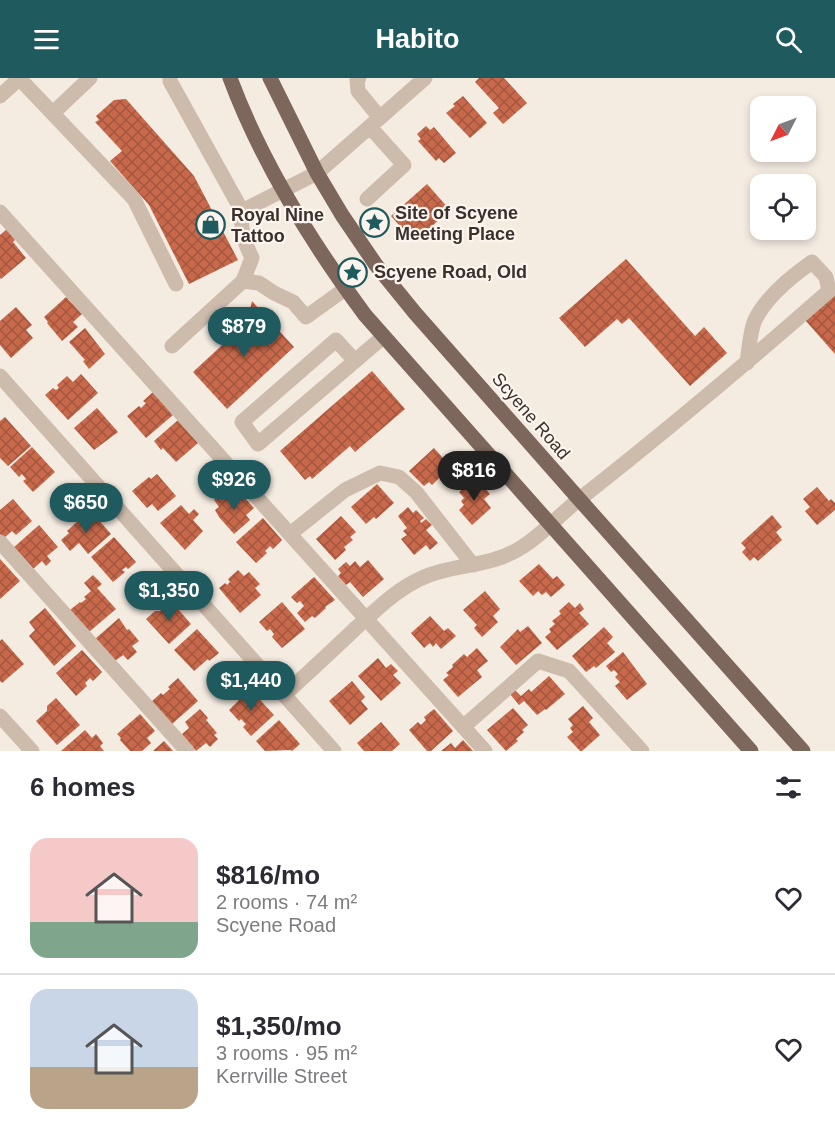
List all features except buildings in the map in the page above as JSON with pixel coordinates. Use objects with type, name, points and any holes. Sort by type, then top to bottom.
[{"type":"main road","points":[[230,78],[252,130],[283,191],[310,237],[345,288],[383,337],[751,751]]},
{"type":"main road","name":"Scyene Road","points":[[270,78],[317,173],[337,208],[376,265],[579,499],[803,751]]},
{"type":"street","points":[[0,96],[20,78],[134,199],[176,284]]},
{"type":"street","points":[[53,113],[90,78]]},
{"type":"street","points":[[359,78],[357,80],[358,91],[375,122],[404,165],[367,199]]},
{"type":"street","points":[[167,79],[242,211],[240,225],[252,258],[243,281],[172,346]]},
{"type":"street","points":[[242,211],[317,173],[375,122],[417,80]]},
{"type":"street","points":[[0,212],[485,751]]},
{"type":"street","points":[[284,695],[366,619],[413,582],[430,574],[473,565],[514,552],[624,464],[747,363],[829,291],[826,277],[812,262],[794,274],[769,299],[755,320],[747,363]]},
{"type":"street","points":[[243,281],[259,283],[294,302],[306,317],[345,288]]},
{"type":"street","points":[[355,361],[336,340],[242,422],[258,444],[355,361],[383,337]]},
{"type":"street","points":[[0,376],[334,751]]},
{"type":"street","points":[[290,534],[345,490],[380,473],[399,477],[416,492],[473,565]]},
{"type":"street","points":[[0,542],[187,751]]},
{"type":"street","points":[[463,727],[538,661],[569,671],[641,748]]},
{"type":"street","points":[[0,716],[32,751]]},
{"type":"place","name":"Site of Scyene Meeting Place","points":[[374,223]]},
{"type":"place","name":"Royal Nine Tattoo","points":[[210,225]]},
{"type":"place","name":"Scyene Road, Old","points":[[353,272]]}]
